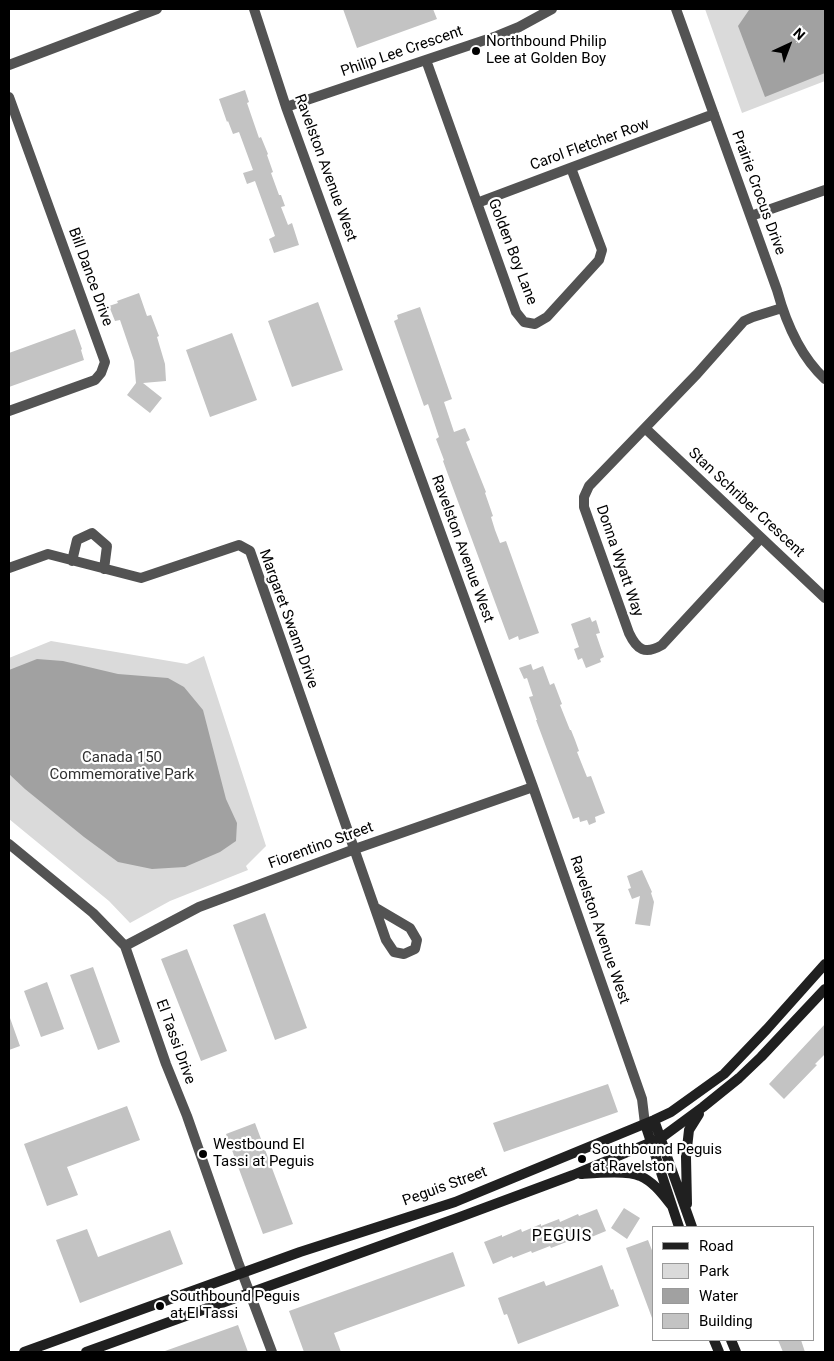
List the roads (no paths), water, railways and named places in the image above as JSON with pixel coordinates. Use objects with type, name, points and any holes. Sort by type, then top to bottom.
[{"type":"street","points":[[9,65],[157,9]]},
{"type":"street","name":"Ravelston Avenue West","points":[[254,9],[286,107],[533,787],[650,1122]]},
{"type":"street","name":"Philip Lee Crescent","points":[[286,107],[519,27],[552,9]]},
{"type":"street","name":"Prairie Crocus Drive","points":[[676,9],[751,216],[782,308],[807,358],[825,379]]},
{"type":"street","name":"Golden Boy Lane","points":[[426,60],[516,312],[524,322],[535,324],[547,317],[599,260],[602,250],[571,168]]},
{"type":"street","name":"Bill Dance Drive","points":[[9,97],[105,362],[95,380],[9,411]]},
{"type":"street","name":"Carol Fletcher Row","points":[[477,203],[714,114]]},
{"type":"street","points":[[751,216],[825,190]]},
{"type":"street","name":"Donna Wyatt Way","points":[[762,538],[662,645],[652,651],[642,650],[633,643],[628,633],[584,507],[584,497],[589,486],[697,374],[744,321],[782,308]]},
{"type":"street","name":"Stan Schriber Crescent","points":[[646,428],[825,598]]},
{"type":"street","points":[[72,561],[77,540],[92,533],[107,546],[104,569]]},
{"type":"street","name":"Margaret Swann Drive","points":[[9,568],[48,554],[141,578],[239,545],[250,551],[386,940],[394,952],[404,954],[415,949],[417,940],[410,928],[376,908]]},
{"type":"street","name":"Fiorentino Street","points":[[125,946],[199,907],[355,849],[533,787]]},
{"type":"street","name":"El Tassi Drive","points":[[9,844],[93,913],[125,946],[242,1274],[272,1352]]},
{"type":"street","name":"Peguis Street","points":[[24,1352],[300,1252],[456,1202],[671,1112],[724,1074],[825,964]]},
{"type":"street","points":[[86,1352],[460,1218],[573,1175],[656,1140],[704,1107],[761,1057],[825,989]]},
{"type":"street","points":[[687,1215],[686,1157],[689,1130],[704,1107]]},
{"type":"street","points":[[650,1122],[692,1226]]},
{"type":"street","points":[[656,1140],[679,1226]]},
{"type":"street","points":[[573,1175],[610,1172],[639,1175],[656,1187],[672,1206]]},
{"type":"water","points":[[751,9],[825,9],[825,73],[765,97],[738,26]]},
{"type":"water","name":"Canada 150 Commemorative Park","points":[[37,659],[63,661],[118,674],[168,678],[184,687],[203,710],[226,799],[237,823],[236,841],[220,852],[185,867],[152,869],[118,862],[25,789],[9,774],[9,670]]},
{"type":"waterway","points":[[301,107],[308,128]]},
{"type":"place","name":"Northbound Philip Lee at Golden Boy","points":[[476,51]]},
{"type":"place","name":"Westbound El Tassi at Peguis","points":[[203,1154]]},
{"type":"place","name":"Southbound Peguis at Ravelston","points":[[582,1159]]},
{"type":"place","name":"Southbound Peguis at El Tassi","points":[[160,1306]]},
{"type":"district","name":"PEGUIS","points":[[562,1237]]}]
